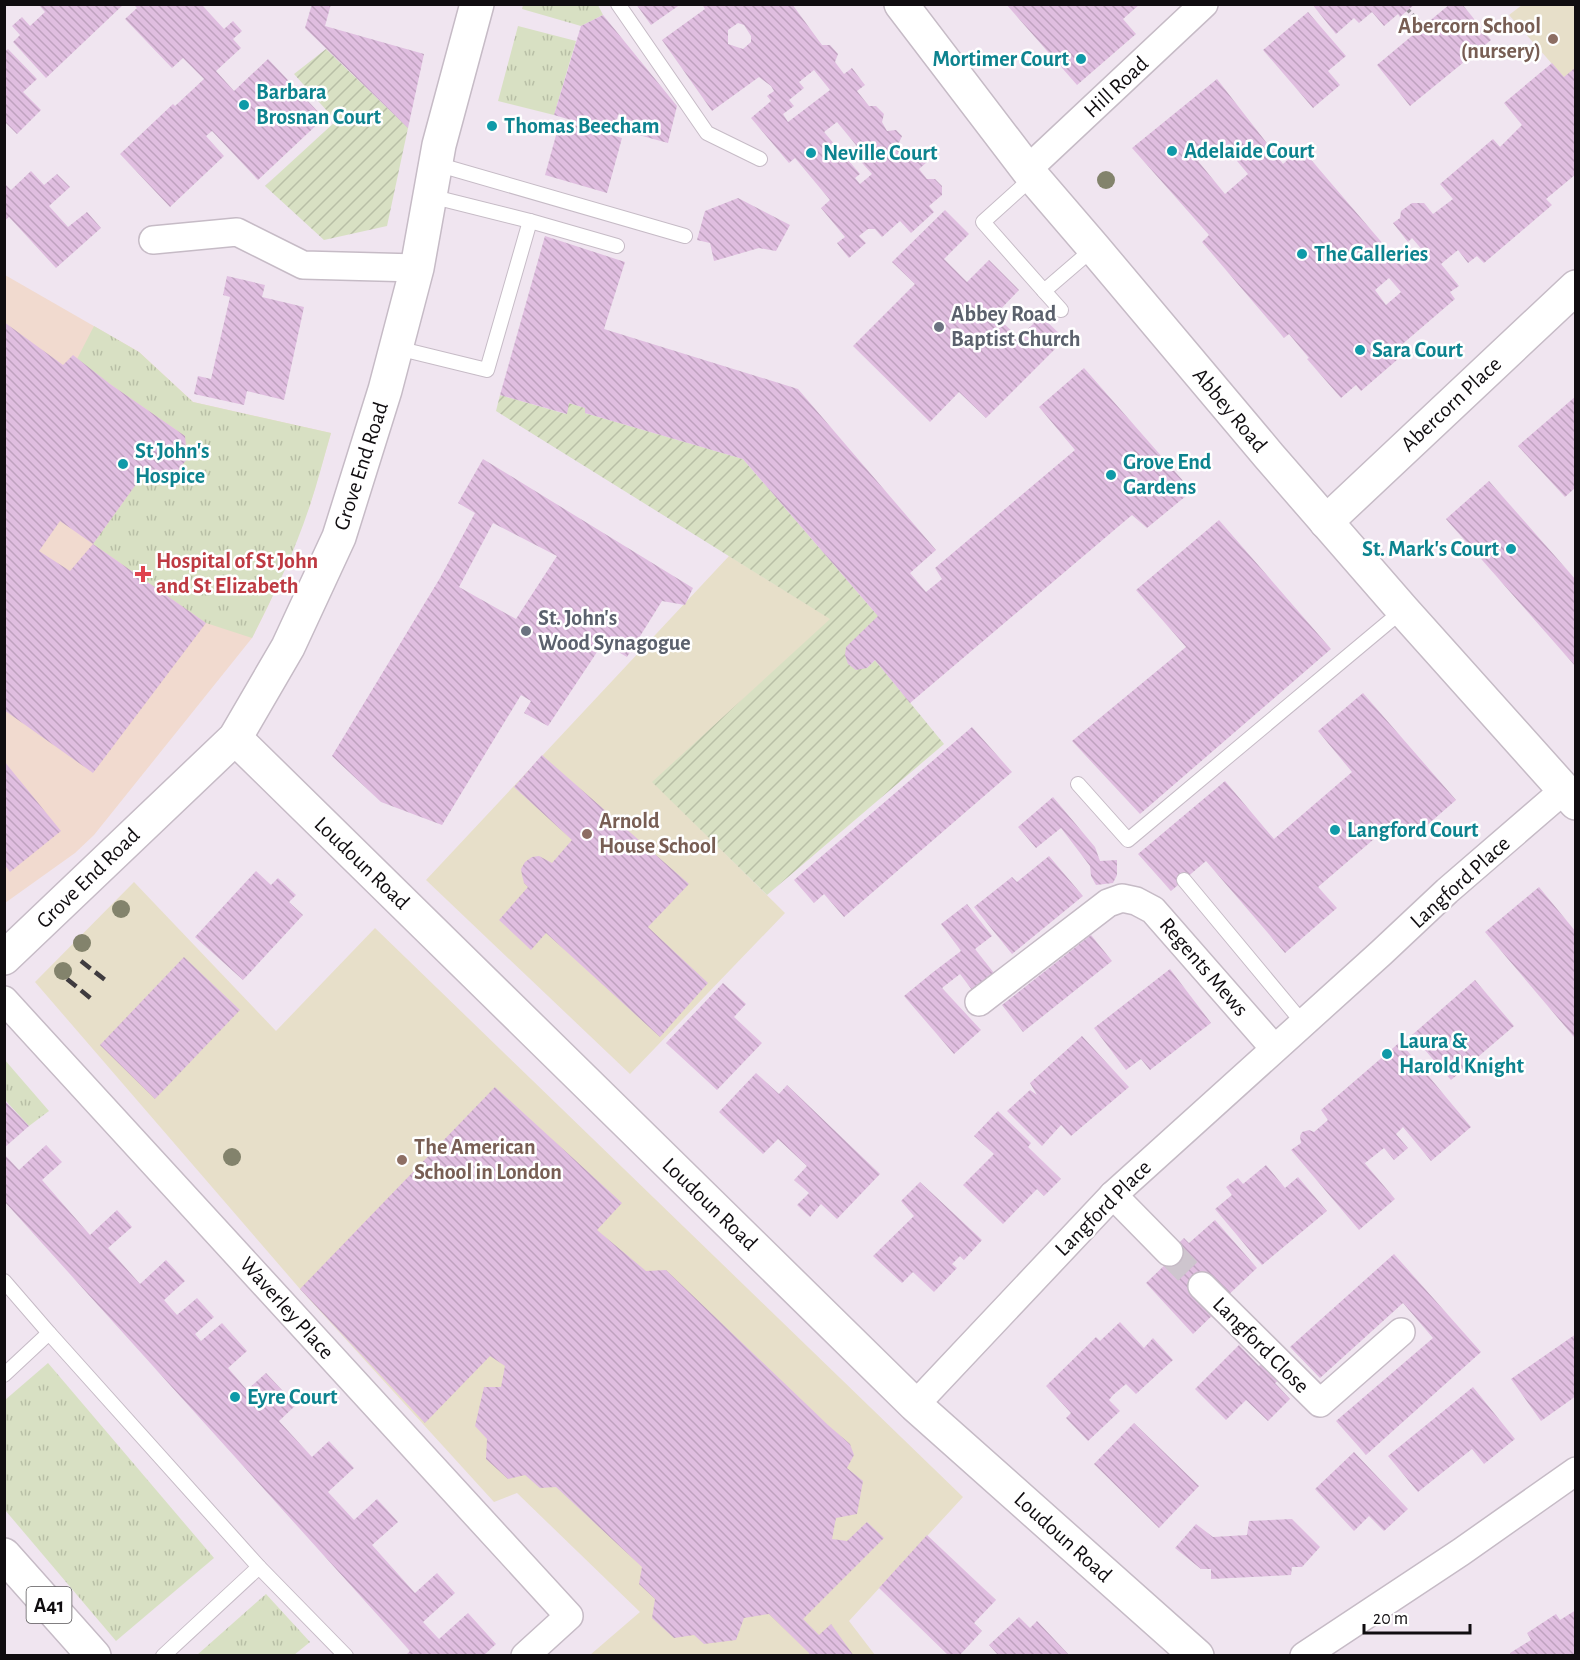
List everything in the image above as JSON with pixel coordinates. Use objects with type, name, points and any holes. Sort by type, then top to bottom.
[{"type":"main road","name":"Grove End Road","points":[[4,958],[235,738],[288,647],[339,537],[385,390],[417,268],[439,145],[477,4]]},
{"type":"main road","name":"Abbey Road","points":[[901,4],[1030,173],[1402,610],[1570,797]]},
{"type":"main road","name":"Abercorn Place","points":[[1326,522],[1575,287]]},
{"type":"main road","name":"Loudoun Road","points":[[235,738],[915,1405],[1197,1656]]},
{"type":"main road","name":"A41","points":[[9,1571],[94,1656]]},
{"type":"street","name":"Hill Road","points":[[1030,173],[1204,4]]},
{"type":"street","points":[[153,240],[237,232],[303,265],[417,268]]},
{"type":"street","name":"Langford Place","points":[[915,1405],[1113,1195],[1448,891],[1570,797]]},
{"type":"street","name":"Regents Mews","points":[[979,1002],[1108,903],[1122,898],[1136,901],[1153,910],[1275,1048]]},
{"type":"street","name":"Waverley Place","points":[[4,1000],[569,1616],[526,1655]]},
{"type":"street","points":[[1113,1195],[1169,1252]]},
{"type":"street","name":"Langford Close","points":[[1202,1286],[1320,1403],[1401,1332]]},
{"type":"street","points":[[1304,1656],[1461,1552],[1575,1471]]},
{"type":"lane","points":[[618,4],[707,133],[760,159]]},
{"type":"lane","points":[[1030,173],[983,222],[1061,310]]},
{"type":"lane","points":[[433,180],[531,220],[617,246]]},
{"type":"lane","points":[[433,180],[685,236]]},
{"type":"lane","points":[[397,348],[487,370],[531,220]]},
{"type":"lane","points":[[1044,291],[1094,248]]},
{"type":"lane","points":[[1078,784],[1128,840],[1402,610]]},
{"type":"lane","points":[[1184,880],[1303,1023]]},
{"type":"lane","points":[[4,1281],[259,1567],[346,1656]]},
{"type":"lane","points":[[4,1375],[49,1333]]},
{"type":"lane","points":[[163,1656],[259,1567]]},
{"type":"path","points":[[1408,10],[1420,23]]},
{"type":"shaded area","name":"Abercorn School (nursery)","points":[[1522,5],[1575,5],[1575,90],[1509,15]]},
{"type":"shaded area","name":"Hospital of St John and St Elizabeth","points":[[5,275],[139,352],[193,402],[331,433],[310,505],[269,604],[252,638],[94,835],[75,853],[5,903]]},
{"type":"shaded area","name":"Arnold House School","points":[[729,556],[831,619],[653,782],[785,913],[630,1074],[426,880]]},
{"type":"shaded area","name":"The American School in London","points":[[134,882],[276,1031],[375,928],[963,1497],[849,1621],[875,1655],[590,1655],[640,1612],[517,1493],[494,1502],[300,1289],[35,982]]},
{"type":"green space","points":[[523,5],[598,5],[603,15],[581,26],[522,9]]},
{"type":"green space","points":[[518,26],[576,41],[554,115],[498,101]]},
{"type":"green space","points":[[326,49],[408,128],[387,226],[324,240],[265,186],[336,121],[294,74]]},
{"type":"green space","points":[[94,326],[139,352],[193,402],[331,433],[298,539],[252,638],[206,623],[93,544],[142,476],[158,483],[173,477],[187,458],[185,436],[77,359]]},
{"type":"green space","points":[[500,395],[566,414],[569,403],[585,408],[585,413],[743,459],[878,616],[867,668],[875,660],[944,744],[767,895],[652,782],[830,619],[496,411]]},
{"type":"green space","points":[[4,1059],[49,1111],[29,1126],[5,1100]]},
{"type":"green space","points":[[48,1363],[214,1558],[116,1641],[5,1510],[5,1400]]},
{"type":"green space","points":[[266,1594],[310,1642],[294,1655],[197,1655]]},
{"type":"building","points":[[38,4],[124,4],[46,78],[13,42],[20,35],[12,26],[22,17],[30,26],[45,12]]},
{"type":"building","name":"Barbara Brosnan Court","points":[[133,4],[201,4],[224,29],[233,21],[242,31],[233,39],[241,48],[216,71],[234,91],[268,59],[324,118],[258,180],[212,131],[206,136],[224,156],[170,207],[120,154],[173,104],[175,106],[204,79],[183,58],[172,68],[125,19],[137,8]]},
{"type":"building","points":[[312,4],[331,4],[325,26],[424,54],[408,128],[305,28]]},
{"type":"building","points":[[636,4],[681,4],[651,25]]},
{"type":"building","name":"Neville Court","points":[[702,4],[792,4],[822,45],[830,45],[838,54],[835,62],[844,74],[852,68],[865,85],[857,91],[869,106],[876,106],[884,114],[882,122],[887,131],[896,130],[902,136],[898,145],[909,157],[917,150],[927,162],[919,169],[927,179],[935,179],[942,186],[942,195],[929,206],[934,212],[911,233],[900,221],[882,237],[875,229],[868,229],[859,236],[866,243],[849,258],[837,243],[845,237],[821,208],[830,200],[795,158],[789,163],[751,118],[771,101],[767,96],[774,91],[771,86],[759,77],[712,111],[662,40],[705,9]],"holes":[[[738,23],[744,25],[751,36],[751,42],[743,49],[728,44],[728,30]],[[814,70],[830,90],[788,122],[783,114],[794,106],[789,100],[804,88],[799,82]],[[837,122],[861,151],[855,155],[872,174],[860,184],[855,178],[860,174],[824,132]]]},
{"type":"building","name":"Mortimer Court","points":[[1006,4],[1140,4],[1123,19],[1136,34],[1077,85]]},
{"type":"building","points":[[1312,4],[1415,4],[1400,17],[1398,14],[1384,26],[1372,12],[1359,23],[1354,18],[1336,34]]},
{"type":"building","points":[[1450,4],[1462,4],[1491,40],[1410,106],[1377,65]]},
{"type":"building","points":[[1308,12],[1346,56],[1328,71],[1340,85],[1313,108],[1263,50]]},
{"type":"building","points":[[603,15],[677,106],[668,143],[635,134],[619,113],[612,132],[554,115],[581,26]]},
{"type":"building","points":[[8,49],[37,79],[23,92],[41,110],[17,134],[4,121],[4,52]]},
{"type":"building","points":[[1552,63],[1564,77],[1576,67],[1576,174],[1546,199],[1552,205],[1484,263],[1477,256],[1468,263],[1458,250],[1441,264],[1459,286],[1450,292],[1455,299],[1399,347],[1405,353],[1361,391],[1356,385],[1341,398],[1289,334],[1284,338],[1202,242],[1209,235],[1132,148],[1217,79],[1283,164],[1301,148],[1402,266],[1417,253],[1419,256],[1424,252],[1412,238],[1408,242],[1393,223],[1400,218],[1401,211],[1412,203],[1424,203],[1433,214],[1453,199],[1440,184],[1493,139],[1500,147],[1522,125],[1504,103]],"holes":[[[1221,142],[1248,174],[1225,194],[1198,161]],[[1389,278],[1401,292],[1386,305],[1375,290]]]},
{"type":"building","points":[[560,121],[622,138],[607,193],[545,175]]},
{"type":"building","points":[[31,171],[44,185],[57,174],[70,187],[49,206],[68,227],[87,212],[101,228],[56,268],[9,217],[4,221],[4,183],[11,190]]},
{"type":"building","points":[[738,198],[790,225],[776,251],[759,248],[714,261],[710,243],[697,240],[705,211]]},
{"type":"building","name":"Abbey Road Baptist Church","points":[[945,210],[969,234],[944,259],[967,282],[989,260],[1019,290],[995,315],[1019,338],[1041,316],[1065,339],[986,418],[959,392],[930,422],[853,346],[915,284],[892,262]]},
{"type":"building","name":"Grove End Gardens","points":[[545,236],[625,262],[604,329],[798,389],[936,550],[910,573],[926,592],[942,579],[935,568],[1075,450],[1039,407],[1084,368],[1192,491],[1147,528],[1132,515],[910,703],[875,660],[867,668],[856,670],[848,664],[845,655],[846,647],[878,616],[743,459],[585,413],[585,408],[569,403],[567,414],[500,395]]},
{"type":"building","points":[[227,276],[265,285],[262,297],[304,307],[284,400],[247,391],[244,405],[194,394],[198,376],[211,379],[230,297],[223,295]]},
{"type":"building","points":[[4,322],[63,365],[73,355],[110,384],[185,436],[187,459],[173,477],[158,483],[142,476],[93,544],[206,623],[93,773],[4,710]],"holes":[[[60,521],[93,544],[70,571],[39,551]]]},
{"type":"building","points":[[1576,396],[1576,487],[1565,497],[1518,446]]},
{"type":"building","name":"St. John's Wood Synagogue","points":[[483,459],[693,588],[685,605],[662,601],[627,657],[603,643],[548,726],[524,713],[531,701],[521,695],[442,825],[381,802],[332,756],[440,578],[475,513],[458,503]],"holes":[[[493,523],[557,556],[516,619],[459,587]]]},
{"type":"building","name":"St. Mark's Court","points":[[1489,481],[1576,580],[1576,667],[1446,519]]},
{"type":"building","points":[[1219,520],[1331,649],[1140,814],[1072,741],[1186,647],[1136,590]]},
{"type":"building","name":"Langford Court","points":[[1363,693],[1456,800],[1411,839],[1395,821],[1318,887],[1337,908],[1285,953],[1206,861],[1171,891],[1138,854],[1225,781],[1274,839],[1352,772],[1318,731]]},
{"type":"building","points":[[972,727],[1012,772],[844,917],[824,894],[814,903],[794,880]]},
{"type":"building","points":[[542,755],[689,884],[648,927],[708,983],[660,1037],[546,933],[531,950],[499,920],[528,887],[524,883],[521,869],[525,862],[532,857],[539,856],[552,863],[572,840],[514,787]]},
{"type":"building","points":[[4,761],[61,831],[10,872],[4,864]]},
{"type":"building","points":[[1053,797],[1095,847],[1100,861],[1117,860],[1117,875],[1113,883],[1096,885],[1091,876],[1090,866],[1061,828],[1036,848],[1018,827]]},
{"type":"building","points":[[1049,856],[1083,896],[1012,954],[974,907],[1012,877],[1017,882]]},
{"type":"building","points":[[256,871],[271,885],[278,878],[296,895],[289,902],[303,915],[243,980],[195,937]]},
{"type":"building","points":[[1539,887],[1576,932],[1576,1036],[1574,1037],[1485,932]]},
{"type":"building","points":[[967,904],[992,936],[975,949],[994,973],[972,990],[960,974],[942,988],[981,1030],[954,1054],[904,996],[961,951],[941,924]]},
{"type":"building","points":[[1091,935],[1112,961],[1023,1032],[1002,1005]]},
{"type":"building","points":[[184,957],[240,1010],[155,1099],[100,1045]]},
{"type":"building","points":[[1170,969],[1211,1023],[1150,1070],[1141,1059],[1126,1070],[1094,1028]]},
{"type":"building","points":[[1475,980],[1514,1026],[1451,1080],[1412,1035]]},
{"type":"building","points":[[723,983],[746,1004],[734,1017],[762,1043],[717,1090],[666,1043]]},
{"type":"building","points":[[1082,1036],[1129,1087],[1071,1136],[1061,1125],[1042,1146],[1007,1111],[1030,1090],[1037,1095],[1030,1083]]},
{"type":"building","points":[[1400,1042],[1471,1127],[1431,1161],[1403,1127],[1396,1134],[1408,1148],[1394,1160],[1384,1148],[1365,1163],[1362,1160],[1395,1199],[1359,1230],[1291,1150],[1301,1143],[1302,1132],[1309,1130],[1314,1132],[1328,1120],[1321,1110]]},
{"type":"building","points":[[756,1073],[779,1094],[787,1085],[880,1174],[837,1219],[821,1204],[810,1217],[797,1205],[809,1193],[794,1180],[807,1166],[778,1139],[763,1154],[719,1112]]},
{"type":"building","points":[[495,1087],[622,1203],[597,1230],[646,1271],[666,1270],[850,1444],[854,1455],[847,1468],[863,1481],[857,1514],[836,1518],[832,1539],[847,1541],[867,1522],[884,1538],[803,1619],[819,1635],[831,1624],[854,1656],[809,1656],[809,1653],[769,1614],[744,1618],[736,1640],[704,1644],[694,1635],[674,1638],[652,1618],[655,1599],[639,1584],[642,1567],[556,1487],[540,1488],[525,1475],[508,1479],[486,1459],[487,1439],[475,1426],[484,1387],[501,1387],[505,1366],[490,1356],[425,1423],[300,1289]]},
{"type":"building","points":[[4,1100],[29,1126],[4,1148]]},
{"type":"building","points":[[998,1111],[1031,1143],[1028,1147],[1061,1179],[1044,1196],[1037,1189],[1003,1224],[963,1185],[994,1154],[974,1136]]},
{"type":"building","name":"Eyre Court","points":[[46,1145],[62,1162],[42,1180],[90,1235],[117,1210],[132,1227],[108,1248],[140,1284],[166,1260],[185,1281],[164,1300],[177,1315],[197,1298],[214,1317],[195,1334],[201,1341],[222,1323],[247,1351],[228,1368],[247,1390],[266,1373],[296,1405],[279,1421],[312,1457],[329,1441],[354,1468],[328,1492],[354,1520],[377,1499],[398,1522],[372,1545],[415,1593],[437,1573],[455,1593],[423,1622],[439,1639],[468,1613],[496,1644],[483,1656],[405,1656],[410,1651],[4,1201],[4,1154],[19,1170]]},
{"type":"building","points":[[1266,1165],[1285,1188],[1298,1177],[1327,1211],[1262,1265],[1215,1209],[1232,1195],[1226,1187],[1238,1178],[1243,1184]]},
{"type":"building","points":[[920,1182],[982,1240],[964,1260],[960,1256],[952,1264],[957,1268],[934,1292],[913,1272],[902,1283],[873,1256],[914,1216],[901,1201]]},
{"type":"building","points":[[1215,1220],[1257,1268],[1224,1299],[1217,1311],[1193,1334],[1146,1283],[1169,1261],[1165,1256],[1184,1238],[1189,1243]]},
{"type":"building","points":[[1394,1254],[1481,1352],[1366,1455],[1336,1421],[1433,1338],[1403,1303],[1320,1378],[1290,1347]]},
{"type":"building","points":[[1120,1322],[1144,1348],[1153,1338],[1173,1360],[1136,1394],[1126,1384],[1113,1395],[1109,1400],[1120,1411],[1088,1441],[1066,1418],[1071,1413],[1046,1386],[1096,1337],[1100,1341]]},
{"type":"building","points":[[1576,1334],[1576,1396],[1541,1421],[1511,1379]]},
{"type":"building","points":[[1239,1345],[1259,1366],[1262,1363],[1279,1380],[1275,1383],[1290,1399],[1268,1421],[1246,1400],[1226,1420],[1195,1389]]},
{"type":"building","points":[[1473,1387],[1515,1439],[1484,1464],[1472,1449],[1418,1492],[1388,1456]]},
{"type":"building","points":[[1134,1423],[1199,1486],[1159,1528],[1094,1464]]},
{"type":"building","points":[[1354,1452],[1408,1509],[1384,1531],[1369,1516],[1354,1531],[1315,1489]]},
{"type":"building","points":[[1292,1519],[1320,1547],[1302,1567],[1292,1567],[1291,1575],[1211,1579],[1211,1569],[1201,1569],[1175,1548],[1196,1524],[1213,1537],[1247,1535],[1249,1521]]},
{"type":"building","points":[[927,1535],[996,1600],[974,1623],[982,1631],[959,1656],[949,1656],[879,1588]]},
{"type":"building","points":[[1576,1610],[1576,1656],[1512,1656],[1510,1653],[1531,1640],[1527,1633],[1556,1614],[1560,1620]]},
{"type":"building","points":[[1019,1617],[1030,1628],[1037,1621],[1070,1656],[999,1656],[989,1645]]},
{"type":"tunnel","points":[[1169,1252],[1202,1286]]},
{"type":"railway","points":[[81,961],[109,983]]},
{"type":"railway","points":[[67,979],[94,1001]]},
{"type":"place","name":"Abercorn School (nursery)","points":[[1553,39]]},
{"type":"place","name":"Mortimer Court","points":[[1081,59]]},
{"type":"place","name":"Barbara Brosnan Court","points":[[244,105]]},
{"type":"place","name":"Thomas Beecham","points":[[492,126]]},
{"type":"place","name":"Adelaide Court","points":[[1172,151]]},
{"type":"place","name":"Neville Court","points":[[811,153]]},
{"type":"place","name":"The Galleries","points":[[1302,254]]},
{"type":"place","name":"Abbey Road Baptist Church","points":[[939,327]]},
{"type":"place","name":"Sara Court","points":[[1360,350]]},
{"type":"place","name":"St John's Hospice","points":[[123,464]]},
{"type":"place","name":"Grove End Gardens","points":[[1111,475]]},
{"type":"place","name":"St. Mark's Court","points":[[1511,549]]},
{"type":"place","name":"Hospital of St John and St Elizabeth","points":[[143,574]]},
{"type":"place","name":"St. John's Wood Synagogue","points":[[526,631]]},
{"type":"place","name":"Langford Court","points":[[1335,830]]},
{"type":"place","name":"Arnold House School","points":[[587,834]]},
{"type":"place","name":"Laura & Harold Knight","points":[[1387,1054]]},
{"type":"place","name":"The American School in London","points":[[402,1160]]},
{"type":"place","name":"Eyre Court","points":[[235,1397]]}]
